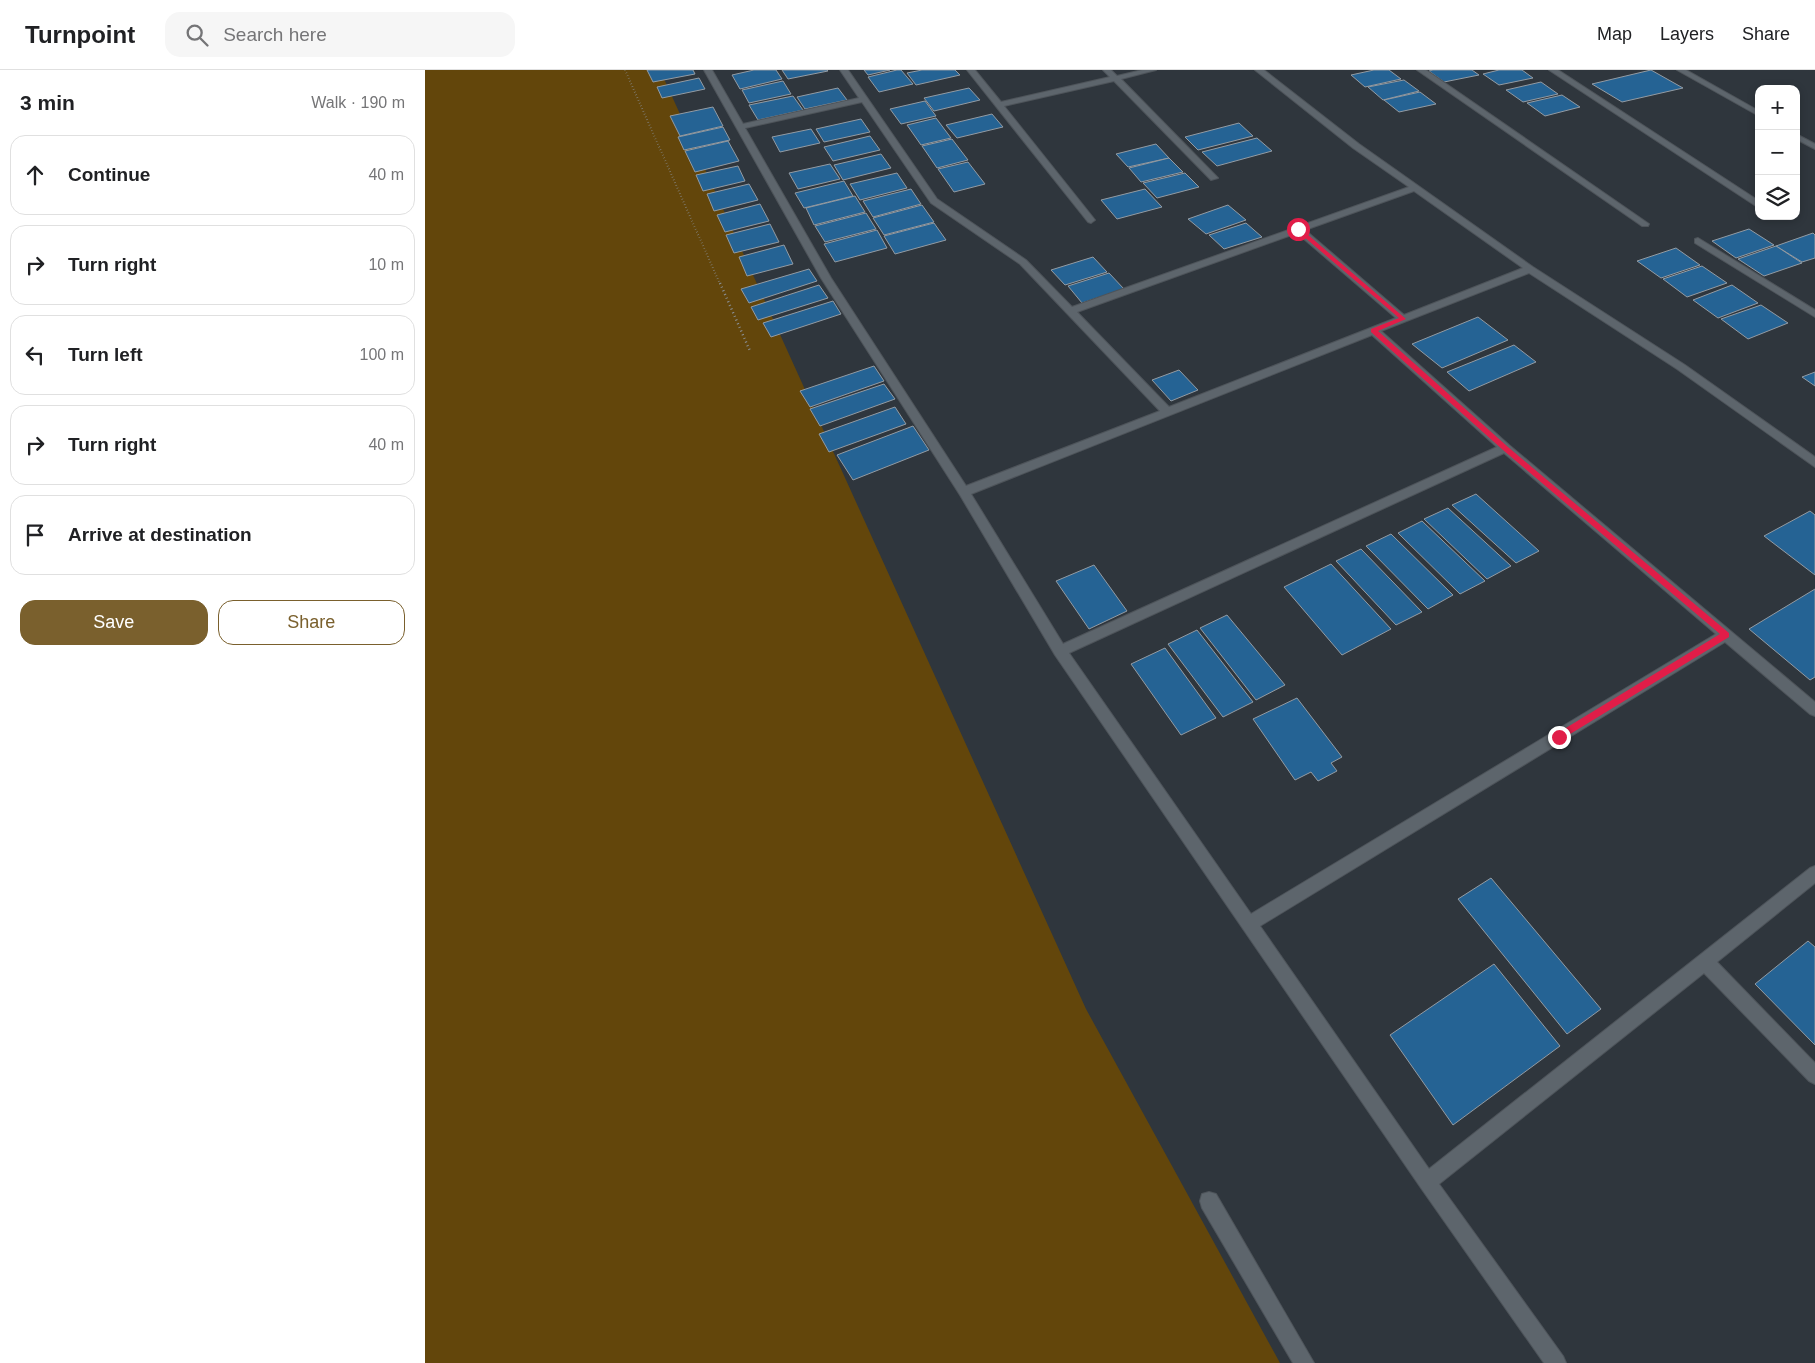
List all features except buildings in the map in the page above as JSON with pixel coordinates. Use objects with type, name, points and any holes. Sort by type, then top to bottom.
[{"type":"street","points":[[708,70],[826,278],[964,492],[1060,651],[1427,1182],[1556,1363]]},
{"type":"street","points":[[845,70],[935,201],[951,214],[1001,245],[1023,262],[1167,412]]},
{"type":"street","points":[[971,70],[1091,220]]},
{"type":"street","points":[[1107,70],[1214,178]]},
{"type":"street","points":[[999,104],[1152,70]]},
{"type":"street","points":[[1259,70],[1356,146],[1415,188],[1530,269],[1681,367],[1815,463]]},
{"type":"street","points":[[1421,70],[1645,224]]},
{"type":"street","points":[[1553,70],[1755,202]]},
{"type":"street","points":[[1681,70],[1755,112]]},
{"type":"street","points":[[740,127],[864,99]]},
{"type":"street","points":[[1800,138],[1815,146]]},
{"type":"street","points":[[1071,311],[1415,188]]},
{"type":"street","points":[[1298,229],[1403,319]]},
{"type":"street","points":[[1698,241],[1815,314]]},
{"type":"street","points":[[964,492],[1530,269]]},
{"type":"street","points":[[1373,330],[1505,448],[1815,710]]},
{"type":"street","points":[[1060,651],[1505,448]]},
{"type":"street","points":[[1249,924],[1726,635]]},
{"type":"street","points":[[1427,1182],[1815,873]]},
{"type":"street","points":[[1705,962],[1815,1075]]},
{"type":"street","points":[[1209,1201],[1304,1363]]},
{"type":"path","points":[[625,70],[750,351]]},
{"type":"shaded area","points":[[425,70],[660,70],[1086,1009],[1280,1363],[425,1363]]},
{"type":"route","points":[[1298,229],[1403,319],[1373,330],[1505,448],[1726,635],[1559,737]]}]
